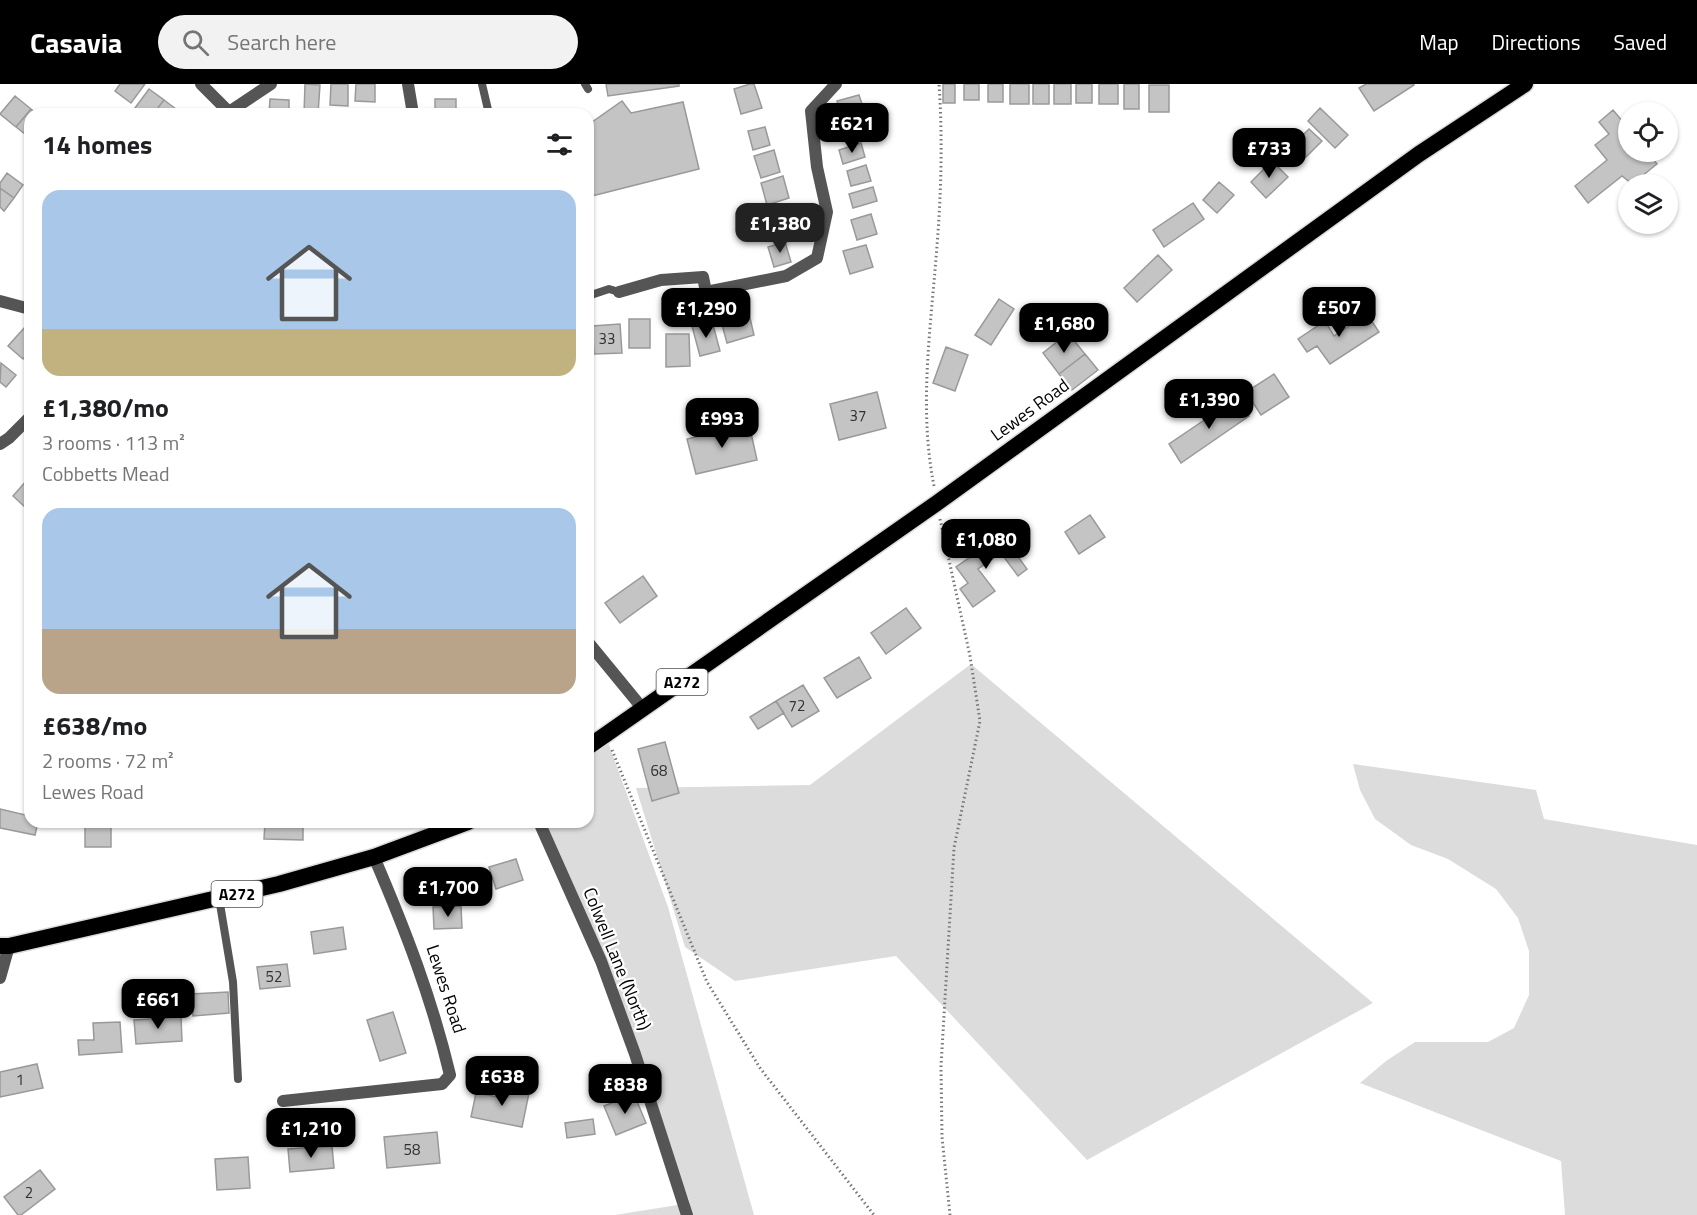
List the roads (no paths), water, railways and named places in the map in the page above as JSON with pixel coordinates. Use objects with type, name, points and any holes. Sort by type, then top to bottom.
[{"type":"highway","name":"Lewes Road","points":[[594,742],[937,503],[1409,161],[1525,84]]},
{"type":"highway","name":"A272","points":[[5,946],[279,884],[374,857],[452,828]]},
{"type":"street","points":[[201,84],[223,108]]},
{"type":"street","points":[[235,108],[271,84]]},
{"type":"street","points":[[408,84],[412,108]]},
{"type":"street","points":[[694,299],[706,292],[786,276],[817,258],[827,212],[817,167],[811,111],[836,84]]},
{"type":"street","points":[[619,292],[661,280],[703,277],[706,292]]},
{"type":"street","points":[[0,301],[24,307]]},
{"type":"street","points":[[0,444],[24,423]]},
{"type":"street","points":[[594,649],[643,710]]},
{"type":"street","name":"Colwell Lane (North)","points":[[542,828],[601,961],[635,1054],[687,1215]]},
{"type":"street","name":"Lewes Road","points":[[283,1101],[442,1084],[450,1075],[428,990],[407,933],[374,857]]},
{"type":"street","points":[[0,978],[5,946]]},
{"type":"lane","points":[[482,84],[488,108]]},
{"type":"lane","points":[[594,294],[609,289],[619,292]]},
{"type":"lane","points":[[219,898],[233,982],[238,1079]]}]
